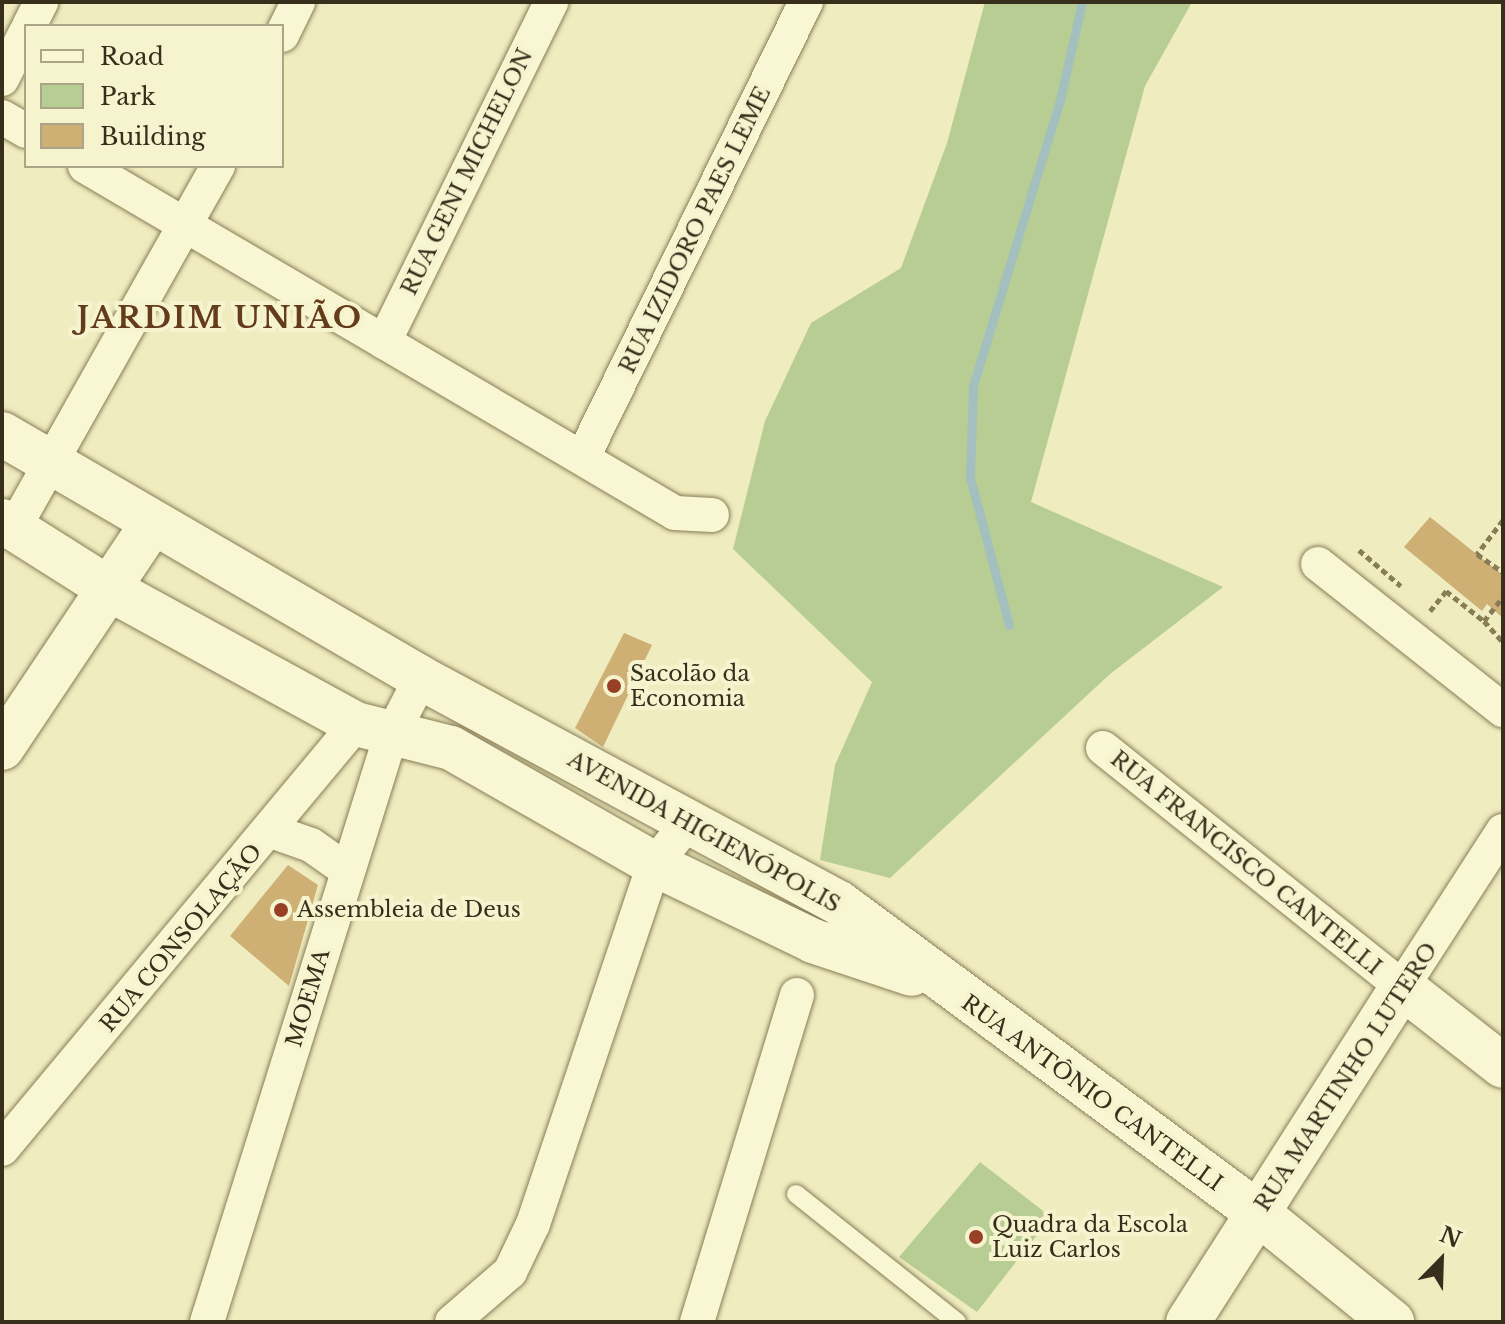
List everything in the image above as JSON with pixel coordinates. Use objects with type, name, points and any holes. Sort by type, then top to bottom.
[{"type":"main road","name":"AVENIDA HIGIENÓPOLIS","points":[[2,434],[421,678],[839,903],[941,984]]},
{"type":"main road","points":[[2,748],[111,590],[152,524]]},
{"type":"main road","name":"AVENIDA HIGIENÓPOLIS","points":[[8,525],[111,590],[373,731],[451,748],[654,864],[813,941],[941,984]]},
{"type":"main road","name":"RUA ANTÔNIO CANTELLI","points":[[941,984],[1258,1213],[1392,1322]]},
{"type":"main road","name":"RUA FRANCISCO CANTELLI","points":[[1402,987],[1503,1066]]},
{"type":"main road","name":"RUA MARTINHO LUTERO","points":[[1188,1322],[1402,987]]},
{"type":"street","points":[[30,24],[41,2]]},
{"type":"street","points":[[284,31],[298,2]]},
{"type":"street","name":"RUA GENI MICHELON","points":[[384,342],[551,2]]},
{"type":"street","name":"RUA IZIDORO PAES LEME","points":[[583,457],[806,2]]},
{"type":"street","points":[[2,79],[24,36]]},
{"type":"street","points":[[2,117],[24,130]]},
{"type":"street","points":[[88,168],[675,513],[712,515]]},
{"type":"street","points":[[8,525],[51,463],[188,227],[217,168]]},
{"type":"street","points":[[1318,564],[1503,710]]},
{"type":"street","name":"MOEMA","points":[[207,1322],[348,871],[373,731],[421,678]]},
{"type":"street","name":"RUA CONSOLAÇÃO","points":[[2,1149],[271,831],[373,731]]},
{"type":"street","name":"RUA FRANCISCO CANTELLI","points":[[1103,748],[1402,987]]},
{"type":"street","points":[[452,1322],[510,1272],[533,1224],[654,864],[689,822]]},
{"type":"street","points":[[271,831],[311,845],[348,871]]},
{"type":"street","name":"RUA MARTINHO LUTERO","points":[[1402,987],[1503,831]]},
{"type":"street","points":[[697,1322],[797,995]]},
{"type":"lane","points":[[796,1194],[957,1322]]},
{"type":"path","points":[[1503,520],[1477,554],[1503,572]]},
{"type":"path","points":[[1430,611],[1446,591],[1484,621],[1503,642]]},
{"type":"path","points":[[1484,621],[1503,597]]},
{"type":"green space","points":[[985,2],[1192,2],[1145,86],[1031,502],[1223,587],[1110,674],[890,878],[820,860],[835,765],[872,682],[733,549],[765,421],[811,323],[901,268],[947,143]]},
{"type":"green space","name":"Quadra da Escola Luiz Carlos","points":[[980,1162],[1051,1217],[977,1312],[899,1257]]},
{"type":"building","points":[[1430,517],[1503,575],[1503,618],[1487,604],[1482,611],[1404,547]]},
{"type":"building","name":"Sacolão da Economia","points":[[624,633],[652,645],[603,747],[575,728]]},
{"type":"building","name":"Assembleia de Deus","points":[[288,865],[318,885],[289,986],[230,936]]},
{"type":"waterway","points":[[1009,625],[970,477],[973,386],[1061,96],[1082,2]]},
{"type":"place","name":"Sacolão da Economia","points":[[614,686]]},
{"type":"place","name":"Assembleia de Deus","points":[[281,910]]},
{"type":"place","name":"Quadra da Escola Luiz Carlos","points":[[976,1237]]},
{"type":"district","name":"JARDIM UNIÃO","points":[[220,318]]}]
